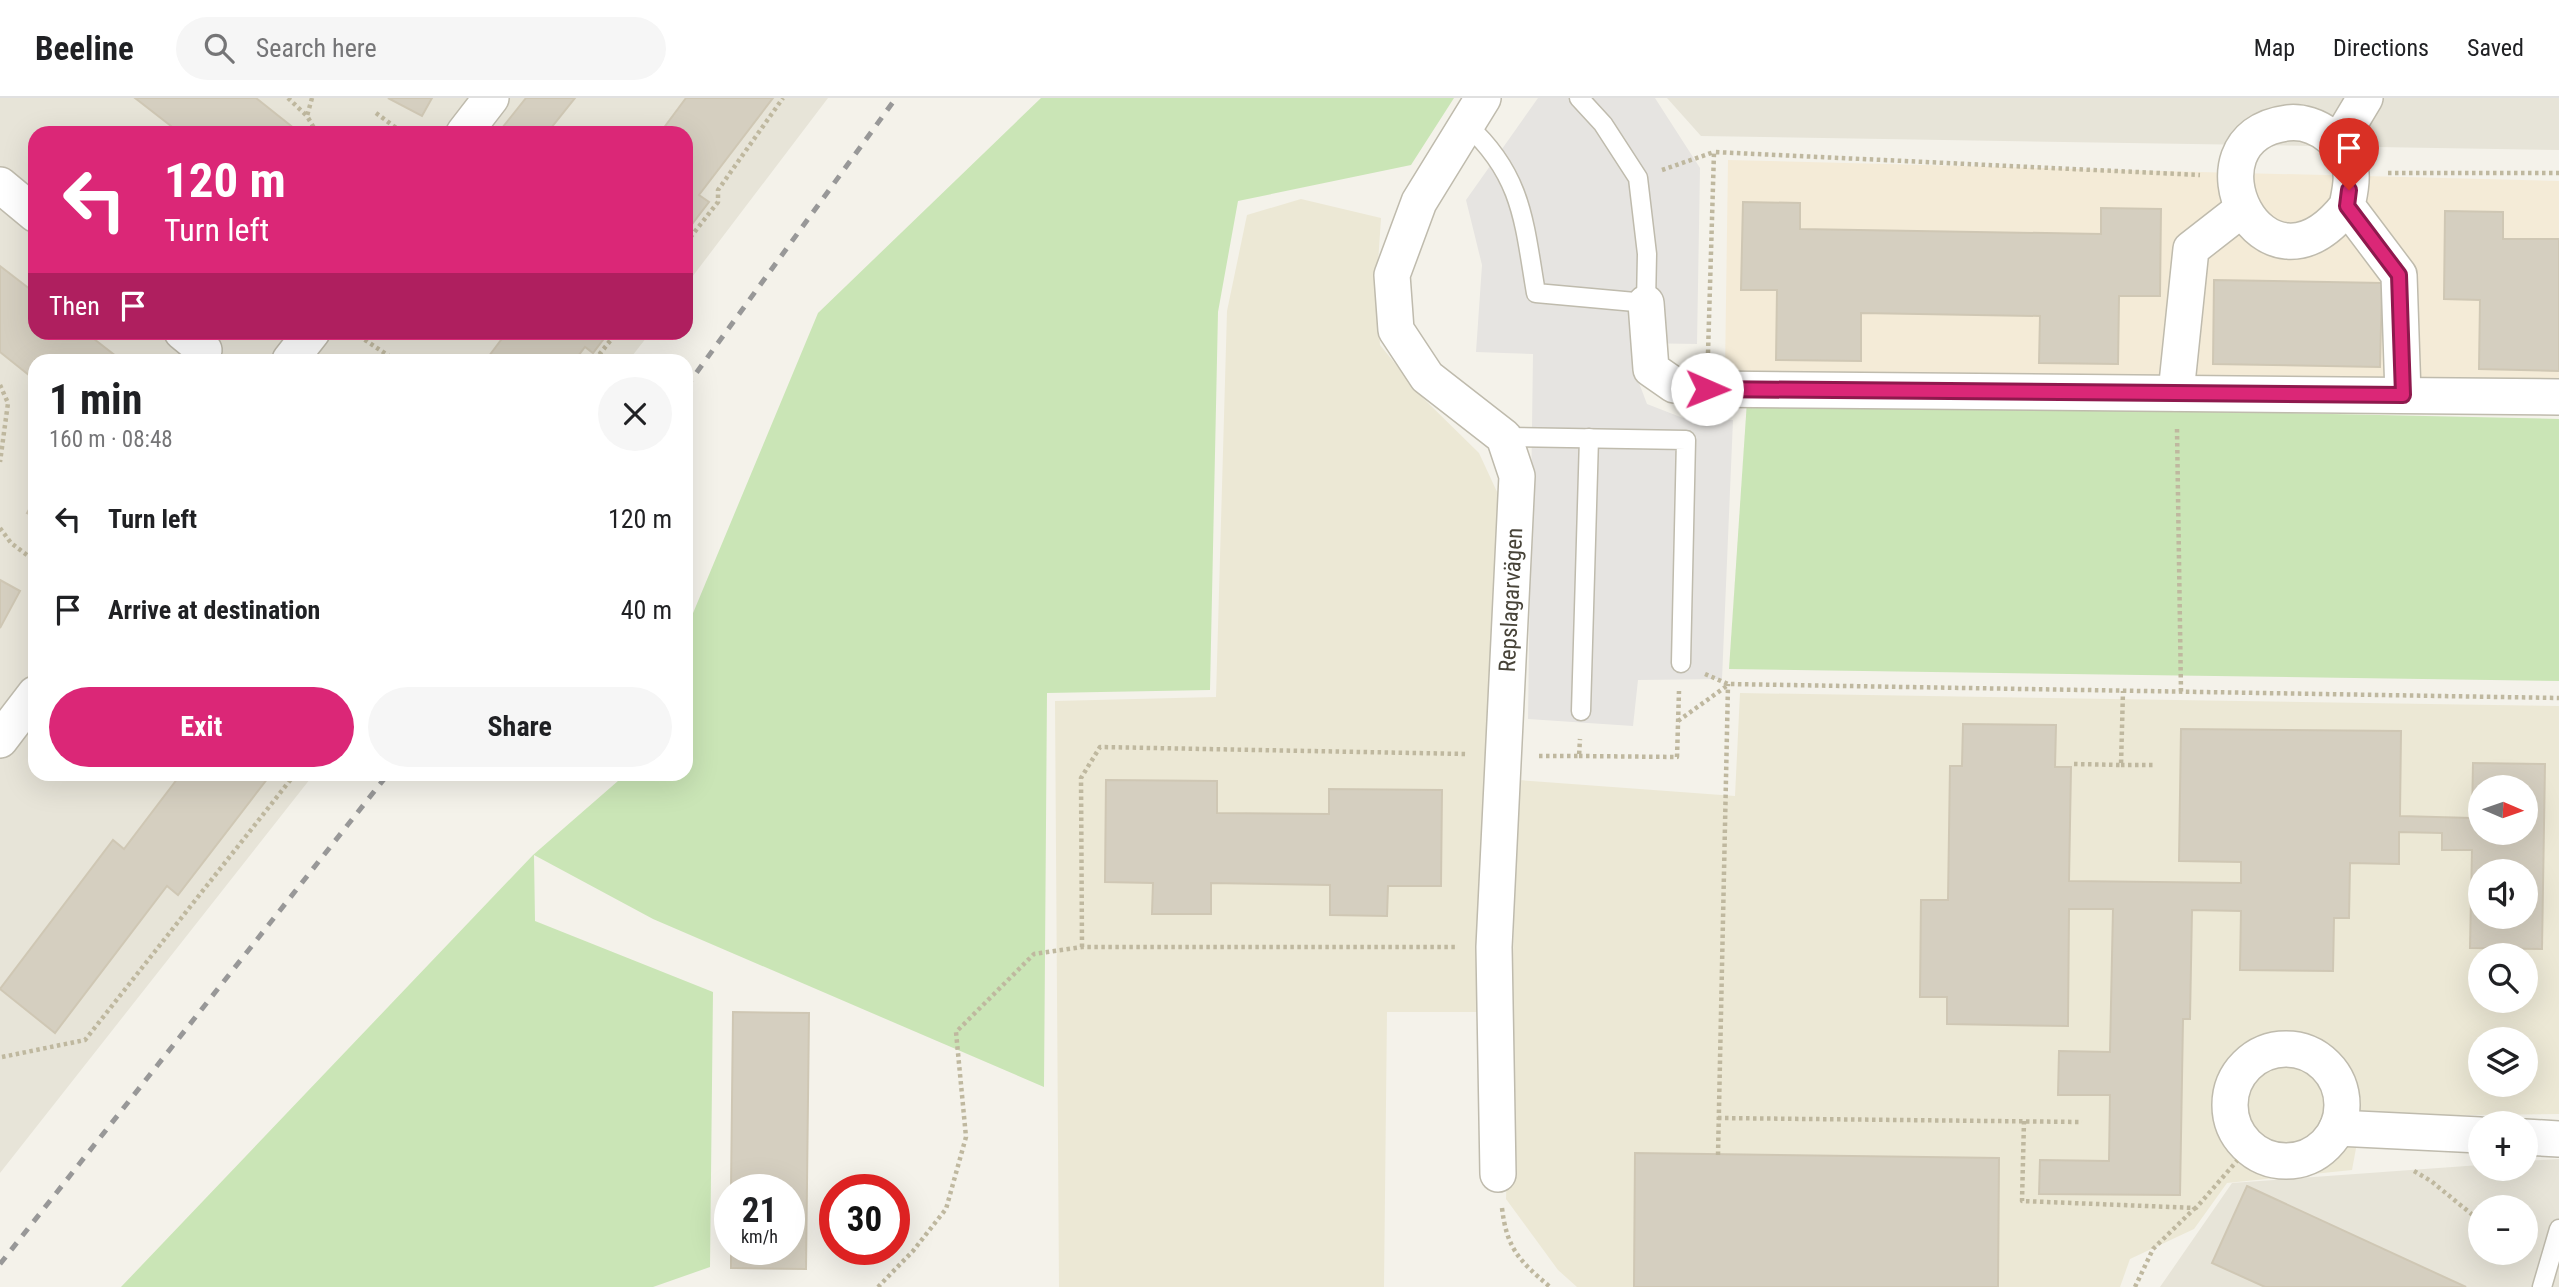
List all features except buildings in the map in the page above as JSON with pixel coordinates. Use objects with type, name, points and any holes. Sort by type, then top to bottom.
[{"type":"street","points":[[469,126],[491,98]]},
{"type":"street","points":[[2238,193],[2258,229],[2283,240],[2308,239],[2331,227],[2365,98]]},
{"type":"street","points":[[1475,111],[1419,202],[1392,275],[1396,330],[1427,377],[1504,437]]},
{"type":"street","points":[[2176,393],[2191,249],[2238,193],[2243,151],[2262,131],[2288,123],[2315,127],[2345,174],[2399,275],[2403,395]]},
{"type":"street","points":[[0,185],[28,208]]},
{"type":"street","points":[[1646,303],[1651,369],[1674,385],[1707,389],[2559,397]]},
{"type":"street","points":[[295,354],[306,340]]},
{"type":"street","name":"Repslagarvägen","points":[[1498,1174],[1494,947],[1517,476],[1504,437]]},
{"type":"street","points":[[0,740],[28,703]]},
{"type":"street","points":[[2290,1049],[2308,1053],[2323,1062],[2334,1076],[2341,1093],[2342,1110],[2337,1128],[2327,1144],[2311,1155],[2293,1161],[2273,1160],[2249,1147],[2232,1123],[2229,1104],[2233,1085],[2243,1068],[2256,1057],[2273,1050],[2290,1049]]},
{"type":"street","points":[[2337,1128],[2468,1134]]},
{"type":"street","points":[[2538,1138],[2559,1139]]},
{"type":"lane","points":[[1475,111],[1489,144],[1519,196],[1536,293],[1646,303],[1647,254],[1638,178],[1603,124],[1579,98]]},
{"type":"lane","points":[[1504,437],[1686,440],[1681,663]]},
{"type":"lane","points":[[1581,710],[1589,438]]},
{"type":"lane","points":[[2542,1287],[2559,1229]]},
{"type":"path","points":[[288,98],[307,116],[313,126]]},
{"type":"path","points":[[307,116],[312,98]]},
{"type":"path","points":[[693,234],[718,202],[718,190],[783,98]]},
{"type":"path","points":[[376,113],[394,126]]},
{"type":"path","points":[[1707,389],[1714,152]]},
{"type":"path","points":[[1638,178],[1714,152],[2238,193]]},
{"type":"path","points":[[2345,174],[2559,173]]},
{"type":"path","points":[[365,340],[386,354]]},
{"type":"path","points":[[600,354],[611,340]]},
{"type":"path","points":[[0,385],[8,403],[7,427],[0,462]]},
{"type":"path","points":[[2176,393],[2181,692]]},
{"type":"path","points":[[0,528],[11,543],[28,556]]},
{"type":"path","points":[[1082,947],[1081,778],[1100,747],[1676,757],[1681,663],[1728,684],[2559,698]]},
{"type":"path","points":[[1678,721],[1728,684]]},
{"type":"path","points":[[1718,1155],[1728,684]]},
{"type":"path","points":[[2121,765],[2123,691]]},
{"type":"path","points":[[1579,756],[1581,710]]},
{"type":"path","points":[[2074,765],[2155,765]]},
{"type":"path","points":[[2,1057],[85,1040],[289,781]]},
{"type":"path","points":[[878,1287],[914,1251],[946,1209],[966,1138],[956,1032],[1034,954],[1082,947],[1494,947]]},
{"type":"path","points":[[1718,1118],[2082,1122]]},
{"type":"path","points":[[2024,1121],[2022,1201],[2196,1208]]},
{"type":"path","points":[[2134,1287],[2153,1249],[2196,1208],[2249,1147]]},
{"type":"path","points":[[1498,1174],[1504,1223],[1517,1258],[1550,1287]]},
{"type":"shaded area","points":[[0,98],[828,98],[693,276],[693,126],[28,126],[28,340],[645,340],[634,354],[28,354],[28,781],[308,781],[0,1173]]},
{"type":"shaded area","points":[[1538,98],[1655,98],[1700,168],[1697,344],[1636,343],[1636,375],[1647,404],[1683,418],[1733,420],[1722,679],[1638,680],[1633,726],[1528,719],[1533,354],[1476,352],[1482,265],[1466,200]]},
{"type":"shaded area","points":[[1667,98],[2559,98],[2559,150],[1701,136]]},
{"type":"shaded area","points":[[1728,160],[2559,181],[2559,389],[1725,373]]},
{"type":"shaded area","points":[[1301,199],[1381,218],[1377,279],[1380,345],[1424,399],[1479,453],[1498,494],[1480,1012],[1387,1012],[1384,1287],[1059,1287],[1055,701],[1216,697],[1227,311],[1247,215]]},
{"type":"shaded area","points":[[1740,693],[2559,706],[2559,1114],[2538,1114],[2538,1111],[2468,1111],[2468,1115],[2362,1116],[2352,1170],[2227,1183],[2194,1229],[2130,1259],[2120,1287],[1577,1287],[1558,1270],[1506,1199],[1518,780],[1735,796]]},
{"type":"shaded area","points":[[2559,1159],[2559,1287],[2160,1287],[2232,1183],[2468,1166],[2468,1181],[2538,1181],[2538,1160]]},
{"type":"green space","points":[[1041,98],[1454,98],[1411,165],[1238,201],[1218,312],[1210,690],[1047,693],[1044,1087],[653,919],[534,855],[535,921],[713,992],[710,1267],[653,1287],[121,1287],[533,855],[618,781],[693,781],[693,613],[818,313]]},
{"type":"green space","points":[[1747,401],[2559,419],[2559,681],[1729,669]]},
{"type":"railway","points":[[693,377],[896,98]]},
{"type":"railway","points":[[0,1264],[382,781]]},
{"type":"route","points":[[1707,389],[2403,395],[2399,275],[2347,206],[2349,190]]}]
